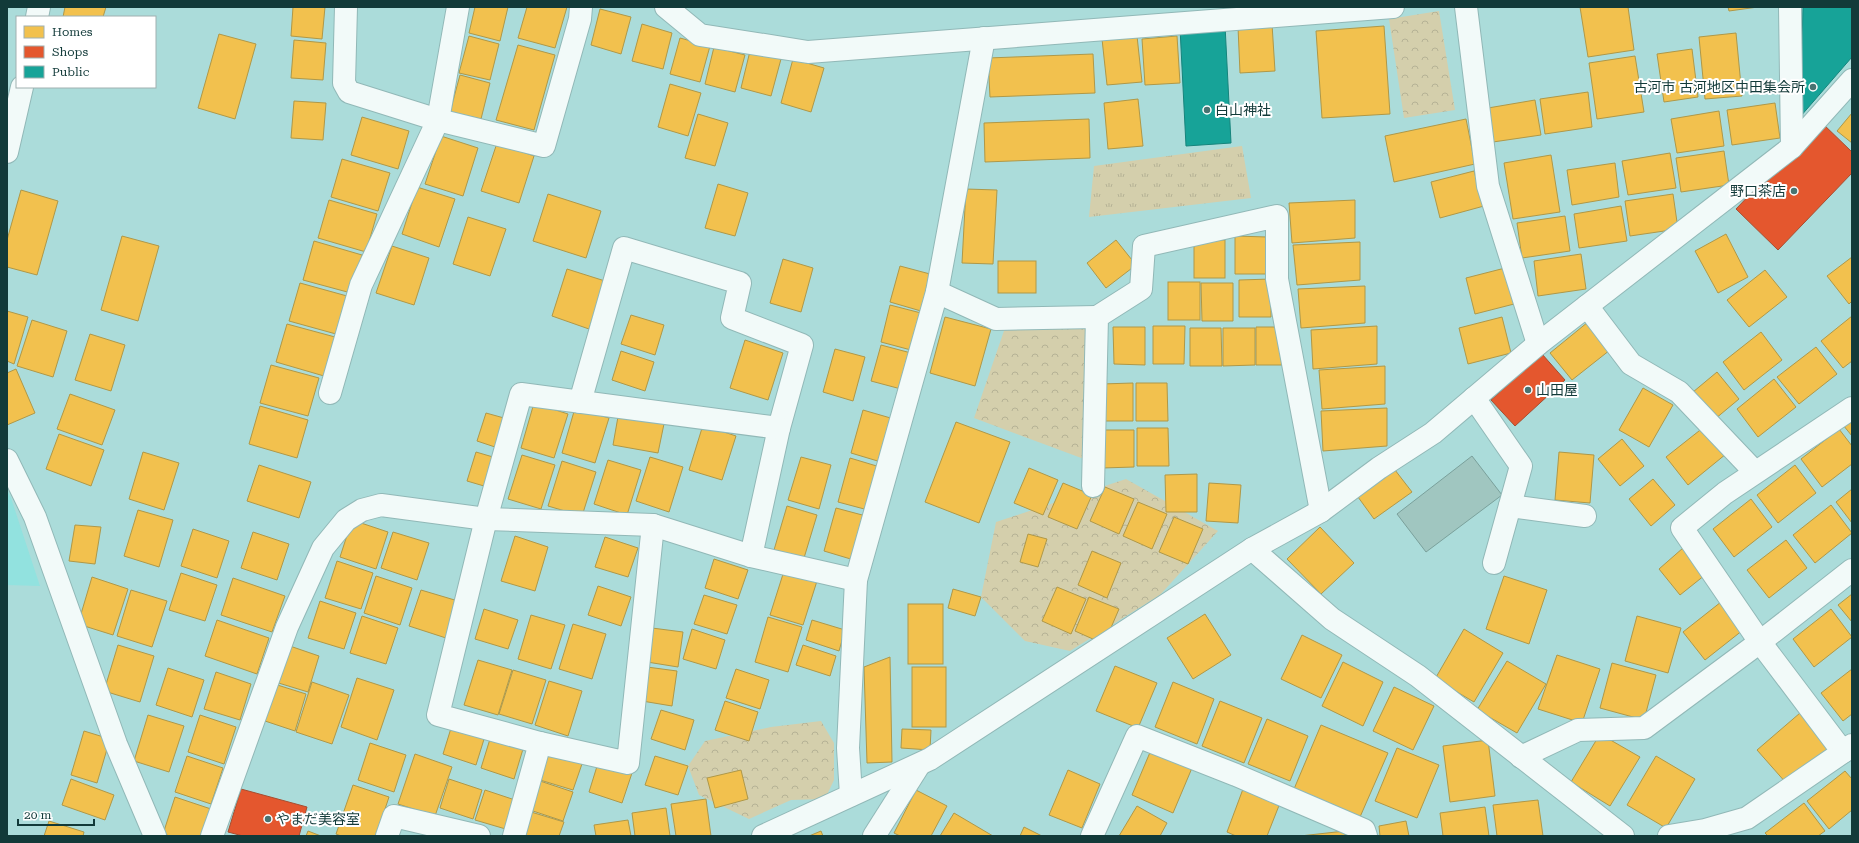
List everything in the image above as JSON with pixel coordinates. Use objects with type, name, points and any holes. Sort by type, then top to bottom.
[{"type":"street","points":[[346,7],[344,83],[349,92],[438,120],[544,146],[580,19],[581,7]]},
{"type":"street","points":[[330,393],[361,285],[438,120],[458,7]]},
{"type":"street","points":[[666,7],[700,35],[808,52],[1393,7]]},
{"type":"street","points":[[1466,7],[1488,186],[1538,344]]},
{"type":"street","points":[[1790,7],[1792,147]]},
{"type":"street","points":[[851,795],[848,748],[856,580],[937,292],[984,38]]},
{"type":"street","points":[[763,836],[930,759],[1252,549],[1321,511],[1379,468],[1433,433],[1538,344],[1792,147],[1852,80]]},
{"type":"street","points":[[7,152],[22,88]]},
{"type":"street","points":[[937,292],[996,318],[1098,317],[1141,289],[1144,246],[1276,216],[1277,279],[1321,511]]},
{"type":"street","points":[[580,402],[624,248],[740,283],[732,318],[802,345],[779,428],[751,556]]},
{"type":"street","points":[[1587,306],[1631,364],[1679,392],[1755,472]]},
{"type":"street","points":[[1094,486],[1098,317]]},
{"type":"street","points":[[653,525],[628,762],[540,743],[438,715],[486,519],[521,394],[779,428]]},
{"type":"street","points":[[1474,398],[1521,466],[1494,563]]},
{"type":"street","points":[[1669,836],[1705,830],[1747,818],[1847,748],[1760,642],[1682,528],[1724,493],[1852,408]]},
{"type":"street","points":[[7,460],[35,517],[116,744],[155,836]]},
{"type":"street","points":[[212,836],[287,627],[323,548],[346,520],[362,510],[381,505],[486,519],[653,525],[751,556],[856,580]]},
{"type":"street","points":[[1510,506],[1585,516]]},
{"type":"street","points":[[1252,549],[1332,619],[1418,676],[1623,836]]},
{"type":"street","points":[[1521,757],[1578,730],[1644,728],[1760,642],[1852,570]]},
{"type":"street","points":[[1092,836],[1137,736],[1236,775],[1364,830],[1366,836]]},
{"type":"street","points":[[514,836],[540,743]]},
{"type":"street","points":[[874,836],[918,765]]},
{"type":"street","points":[[387,836],[394,816],[479,836]]},
{"type":"shaded area","points":[[7,490],[11,498],[40,586],[7,585]]},
{"type":"green space","points":[[1439,11],[1455,110],[1404,118],[1389,19]]},
{"type":"green space","points":[[1242,146],[1251,198],[1089,217],[1094,166]]},
{"type":"green space","points":[[1006,325],[1090,327],[1084,459],[974,418]]},
{"type":"green space","points":[[1126,479],[1218,531],[1160,595],[1070,651],[1025,641],[981,597],[996,522]]},
{"type":"green space","points":[[821,721],[834,743],[834,780],[825,799],[791,800],[749,819],[699,795],[688,766],[705,741],[771,727]]},
{"type":"building: Homes","points":[[65,7],[106,7],[103,16],[63,16]]},
{"type":"building: Homes","points":[[293,7],[325,7],[322,39],[291,36]]},
{"type":"building: Homes","points":[[475,7],[508,7],[500,41],[469,33]]},
{"type":"building: Homes","points":[[527,7],[567,7],[555,48],[518,38]]},
{"type":"building: Homes","points":[[1580,7],[1628,7],[1634,50],[1588,57]]},
{"type":"building: Homes","points":[[1728,7],[1758,7],[1729,11]]},
{"type":"building: Homes","points":[[600,9],[631,17],[621,54],[591,45]]},
{"type":"building: Homes","points":[[642,24],[672,33],[663,69],[632,61]]},
{"type":"building: Homes","points":[[1272,24],[1275,71],[1240,73],[1238,27]]},
{"type":"building: Homes","points":[[1384,26],[1390,114],[1322,118],[1316,31]]},
{"type":"building: Homes","points":[[1736,33],[1742,96],[1705,99],[1699,37]]},
{"type":"building: Homes","points":[[219,34],[256,44],[235,119],[198,108]]},
{"type":"building: Homes","points":[[469,36],[499,44],[490,80],[459,73]]},
{"type":"building: Homes","points":[[1137,36],[1142,82],[1107,85],[1102,39]]},
{"type":"building: Homes","points":[[1177,36],[1180,83],[1145,85],[1142,39]]},
{"type":"building: Homes","points":[[680,38],[710,46],[700,82],[670,74]]},
{"type":"building: Homes","points":[[294,40],[326,43],[323,80],[291,78]]},
{"type":"building: Homes","points":[[518,45],[555,55],[534,130],[496,120]]},
{"type":"building: Homes","points":[[714,47],[745,55],[735,92],[705,84]]},
{"type":"building: Homes","points":[[1692,49],[1698,97],[1664,102],[1657,54]]},
{"type":"building: Homes","points":[[750,51],[781,59],[771,96],[741,88]]},
{"type":"building: Homes","points":[[1093,54],[1095,93],[990,97],[988,58]]},
{"type":"building: Homes","points":[[1635,56],[1644,112],[1597,119],[1589,63]]},
{"type":"building: Homes","points":[[793,59],[824,68],[811,112],[781,103]]},
{"type":"building: Homes","points":[[460,75],[490,83],[481,119],[450,112]]},
{"type":"building: Homes","points":[[670,84],[701,93],[688,136],[658,127]]},
{"type":"building: Homes","points":[[1588,92],[1592,127],[1545,134],[1540,99]]},
{"type":"building: Homes","points":[[1138,99],[1143,146],[1108,149],[1104,103]]},
{"type":"building: Homes","points":[[1535,100],[1541,135],[1493,142],[1488,108]]},
{"type":"building: Homes","points":[[294,101],[326,103],[323,140],[291,138]]},
{"type":"building: Homes","points":[[1775,103],[1780,138],[1732,145],[1727,110]]},
{"type":"building: Homes","points":[[1719,111],[1724,146],[1677,153],[1671,119]]},
{"type":"building: Homes","points":[[1852,113],[1852,143],[1837,131]]},
{"type":"building: Homes","points":[[698,114],[728,123],[715,166],[685,158]]},
{"type":"building: Homes","points":[[362,117],[409,131],[398,169],[351,155]]},
{"type":"building: Homes","points":[[1089,119],[1090,158],[985,162],[984,123]]},
{"type":"building: Homes","points":[[1466,119],[1475,164],[1394,182],[1385,136]]},
{"type":"building: Homes","points":[[441,136],[478,148],[463,196],[425,184]]},
{"type":"building: Homes","points":[[497,143],[534,156],[519,203],[481,191]]},
{"type":"building: Homes","points":[[1724,151],[1729,185],[1681,192],[1676,158]]},
{"type":"building: Homes","points":[[1670,153],[1676,188],[1628,195],[1622,161]]},
{"type":"building: Homes","points":[[1551,155],[1560,212],[1513,219],[1504,163]]},
{"type":"building: Homes","points":[[342,159],[390,173],[378,211],[331,197]]},
{"type":"building: Homes","points":[[1615,163],[1619,197],[1572,205],[1567,170]]},
{"type":"building: Homes","points":[[1474,171],[1484,206],[1440,218],[1431,182]]},
{"type":"building: Homes","points":[[718,184],[748,193],[735,236],[705,228]]},
{"type":"building: Homes","points":[[417,187],[455,199],[439,247],[402,234]]},
{"type":"building: Homes","points":[[966,189],[997,190],[993,264],[962,263]]},
{"type":"building: Homes","points":[[21,190],[58,201],[37,275],[7,267],[7,240]]},
{"type":"building: Homes","points":[[548,194],[601,211],[586,258],[533,241]]},
{"type":"building: Homes","points":[[1673,194],[1678,229],[1630,236],[1625,201]]},
{"type":"building: Homes","points":[[329,200],[377,214],[366,252],[318,238]]},
{"type":"building: Homes","points":[[1355,200],[1355,238],[1292,243],[1289,203]]},
{"type":"building: Homes","points":[[1621,206],[1627,241],[1579,248],[1574,214]]},
{"type":"building: Homes","points":[[1565,216],[1570,251],[1522,258],[1517,223]]},
{"type":"building: Homes","points":[[468,217],[506,229],[490,276],[453,264]]},
{"type":"building: Homes","points":[[1726,234],[1748,277],[1718,293],[1695,251]]},
{"type":"building: Homes","points":[[122,236],[159,246],[138,321],[101,310]]},
{"type":"building: Homes","points":[[1235,236],[1267,237],[1267,274],[1235,274]]},
{"type":"building: Homes","points":[[1116,240],[1136,265],[1106,288],[1087,263]]},
{"type":"building: Homes","points":[[1194,240],[1225,240],[1225,278],[1194,278]]},
{"type":"building: Homes","points":[[314,241],[362,255],[351,293],[303,280]]},
{"type":"building: Homes","points":[[1360,242],[1360,280],[1297,285],[1293,245]]},
{"type":"building: Homes","points":[[392,246],[429,258],[414,305],[376,293]]},
{"type":"building: Homes","points":[[1581,254],[1586,289],[1538,296],[1534,261]]},
{"type":"building: Homes","points":[[1852,257],[1852,301],[1849,304],[1827,276]]},
{"type":"building: Homes","points":[[783,259],[813,268],[801,312],[770,303]]},
{"type":"building: Homes","points":[[998,261],[1036,261],[1036,293],[998,293]]},
{"type":"building: Homes","points":[[900,266],[930,274],[921,311],[890,302]]},
{"type":"building: Homes","points":[[1509,267],[1518,303],[1475,314],[1466,278]]},
{"type":"building: Homes","points":[[567,269],[605,281],[589,329],[552,316]]},
{"type":"building: Homes","points":[[1765,270],[1787,297],[1749,327],[1727,300]]},
{"type":"building: Homes","points":[[1271,279],[1271,317],[1239,317],[1239,280]]},
{"type":"building: Homes","points":[[1168,282],[1200,282],[1200,320],[1168,320]]},
{"type":"building: Homes","points":[[300,283],[347,296],[336,334],[289,321]]},
{"type":"building: Homes","points":[[1201,283],[1233,283],[1233,321],[1202,321]]},
{"type":"building: Homes","points":[[1365,286],[1365,323],[1301,328],[1298,289]]},
{"type":"building: Homes","points":[[890,305],[921,313],[911,350],[881,342]]},
{"type":"building: Homes","points":[[7,311],[28,317],[14,364],[7,361]]},
{"type":"building: Homes","points":[[631,315],[664,325],[655,355],[621,344]]},
{"type":"building: Homes","points":[[1852,316],[1852,361],[1843,368],[1821,341]]},
{"type":"building: Homes","points":[[945,317],[991,329],[975,386],[930,373]]},
{"type":"building: Homes","points":[[1502,317],[1511,353],[1468,364],[1459,328]]},
{"type":"building: Homes","points":[[32,320],[67,331],[53,377],[17,366]]},
{"type":"building: Homes","points":[[1588,322],[1610,350],[1572,380],[1550,353]]},
{"type":"building: Homes","points":[[287,324],[335,337],[324,376],[276,362]]},
{"type":"building: Homes","points":[[1153,326],[1185,326],[1184,364],[1153,364]]},
{"type":"building: Homes","points":[[1377,326],[1377,364],[1313,369],[1311,330]]},
{"type":"building: Homes","points":[[1113,327],[1145,327],[1145,365],[1114,364]]},
{"type":"building: Homes","points":[[1256,327],[1279,327],[1288,365],[1256,365]]},
{"type":"building: Homes","points":[[1190,328],[1221,328],[1222,366],[1190,366]]},
{"type":"building: Homes","points":[[1223,328],[1255,328],[1255,365],[1223,366]]},
{"type":"building: Homes","points":[[1761,332],[1782,360],[1744,390],[1723,362]]},
{"type":"building: Homes","points":[[90,334],[125,345],[111,391],[75,380]]},
{"type":"building: Homes","points":[[745,340],[783,353],[768,400],[730,388]]},
{"type":"building: Homes","points":[[881,345],[911,353],[901,389],[871,381]]},
{"type":"building: Homes","points":[[1816,347],[1837,374],[1799,404],[1777,377]]},
{"type":"building: Homes","points":[[835,349],[865,357],[853,401],[823,392]]},
{"type":"building: Homes","points":[[621,351],[654,362],[645,391],[612,380]]},
{"type":"building: Homes","points":[[271,365],[319,378],[308,416],[260,403]]},
{"type":"building: Homes","points":[[1385,366],[1385,404],[1322,409],[1319,370]]},
{"type":"building: Homes","points":[[16,369],[35,413],[7,425],[7,373]]},
{"type":"building: Homes","points":[[1717,372],[1739,399],[1715,419],[1693,392]]},
{"type":"building: Homes","points":[[1774,379],[1796,407],[1758,437],[1737,409]]},
{"type":"building: Homes","points":[[1133,383],[1133,421],[1101,421],[1101,384]]},
{"type":"building: Homes","points":[[1136,383],[1167,383],[1168,421],[1136,421]]},
{"type":"building: Homes","points":[[1643,388],[1673,405],[1649,447],[1619,430]]},
{"type":"building: Homes","points":[[70,394],[115,410],[102,445],[57,429]]},
{"type":"building: Homes","points":[[534,403],[568,414],[554,458],[521,448]]},
{"type":"building: Homes","points":[[260,406],[308,420],[297,458],[249,444]]},
{"type":"building: Homes","points":[[575,408],[609,418],[595,463],[562,453]]},
{"type":"building: Homes","points":[[1387,408],[1387,446],[1323,451],[1321,411]]},
{"type":"building: Homes","points":[[863,410],[894,419],[881,462],[851,453]]},
{"type":"building: Homes","points":[[619,411],[665,419],[658,453],[613,445]]},
{"type":"building: Homes","points":[[486,413],[504,418],[495,447],[477,441]]},
{"type":"building: Homes","points":[[1852,418],[1852,436],[1843,425]]},
{"type":"building: Homes","points":[[956,422],[1010,442],[979,523],[925,502]]},
{"type":"building: Homes","points":[[703,425],[736,436],[722,480],[689,470]]},
{"type":"building: Homes","points":[[1704,427],[1726,454],[1688,485],[1666,457]]},
{"type":"building: Homes","points":[[1137,428],[1168,428],[1169,466],[1137,466]]},
{"type":"building: Homes","points":[[1839,429],[1852,446],[1852,464],[1822,487],[1801,459]]},
{"type":"building: Homes","points":[[1102,430],[1134,430],[1134,467],[1102,468]]},
{"type":"building: Homes","points":[[59,434],[104,450],[91,486],[46,469]]},
{"type":"building: Homes","points":[[1622,439],[1644,466],[1620,486],[1598,459]]},
{"type":"building: Homes","points":[[143,452],[179,463],[164,510],[129,499]]},
{"type":"building: Homes","points":[[476,452],[493,457],[484,486],[467,481]]},
{"type":"building: Homes","points":[[1559,452],[1594,455],[1590,503],[1555,500]]},
{"type":"building: Homes","points":[[522,455],[555,465],[541,509],[508,499]]},
{"type":"building: Homes","points":[[650,457],[683,467],[669,512],[636,501]]},
{"type":"building: Homes","points":[[801,457],[831,465],[819,509],[788,500]]},
{"type":"building: Homes","points":[[850,458],[880,467],[868,510],[838,502]]},
{"type":"building: Homes","points":[[608,460],[641,470],[627,515],[594,504]]},
{"type":"building: Homes","points":[[562,461],[596,472],[582,516],[548,506]]},
{"type":"building: Homes","points":[[259,465],[311,482],[299,518],[247,501]]},
{"type":"building: Homes","points":[[1795,465],[1816,493],[1778,523],[1757,495]]},
{"type":"building: Homes","points":[[1029,468],[1058,480],[1043,515],[1014,503]]},
{"type":"building: Homes","points":[[1395,470],[1412,492],[1374,519],[1358,497]]},
{"type":"building: Homes","points":[[1197,474],[1197,512],[1166,512],[1165,475]]},
{"type":"building: Homes","points":[[1653,479],[1675,505],[1651,526],[1629,499]]},
{"type":"building: Homes","points":[[1063,483],[1092,495],[1077,529],[1048,517]]},
{"type":"building: Homes","points":[[1209,483],[1241,485],[1238,523],[1206,521]]},
{"type":"building: Homes","points":[[1105,487],[1134,499],[1119,534],[1090,521]]},
{"type":"building: Homes","points":[[1852,489],[1852,523],[1836,502]]},
{"type":"building: Homes","points":[[1751,499],[1772,527],[1734,557],[1713,529]]},
{"type":"building: Homes","points":[[1138,502],[1167,514],[1152,549],[1123,536]]},
{"type":"building: Homes","points":[[1831,505],[1852,533],[1815,563],[1793,535]]},
{"type":"building: Homes","points":[[787,506],[817,515],[804,558],[774,550]]},
{"type":"building: Homes","points":[[836,508],[866,516],[854,560],[824,551]]},
{"type":"building: Homes","points":[[138,510],[173,520],[159,567],[124,556]]},
{"type":"building: Homes","points":[[1174,517],[1203,529],[1188,564],[1159,552]]},
{"type":"building: Homes","points":[[352,520],[388,532],[376,569],[340,557]]},
{"type":"building: Homes","points":[[75,525],[101,527],[95,564],[69,561]]},
{"type":"building: Homes","points":[[1320,527],[1354,563],[1321,594],[1287,559]]},
{"type":"building: Homes","points":[[193,529],[229,541],[217,578],[181,566]]},
{"type":"building: Homes","points":[[253,532],[289,544],[277,580],[241,568]]},
{"type":"building: Homes","points":[[393,532],[429,543],[417,580],[381,568]]},
{"type":"building: Homes","points":[[1028,534],[1047,539],[1038,567],[1020,562]]},
{"type":"building: Homes","points":[[515,536],[548,547],[535,591],[501,581]]},
{"type":"building: Homes","points":[[605,537],[638,548],[628,577],[595,567]]},
{"type":"building: Homes","points":[[1786,540],[1807,568],[1769,598],[1747,570]]},
{"type":"building: Homes","points":[[1683,548],[1705,575],[1680,595],[1659,569]]},
{"type":"building: Homes","points":[[1092,551],[1121,563],[1107,598],[1078,585]]},
{"type":"building: Homes","points":[[714,559],[748,570],[738,599],[705,588]]},
{"type":"building: Homes","points":[[337,561],[373,573],[361,609],[325,598]]},
{"type":"building: Homes","points":[[784,571],[817,581],[803,625],[770,615]]},
{"type":"building: Homes","points":[[181,573],[217,585],[205,621],[169,610]]},
{"type":"building: Homes","points":[[376,576],[412,588],[400,625],[364,613]]},
{"type":"building: Homes","points":[[1504,576],[1547,590],[1529,644],[1486,629]]},
{"type":"building: Homes","points":[[92,577],[128,589],[113,635],[78,624]]},
{"type":"building: Homes","points":[[233,578],[285,596],[272,632],[221,615]]},
{"type":"building: Homes","points":[[598,586],[631,597],[621,626],[588,615]]},
{"type":"building: Homes","points":[[1057,587],[1086,599],[1071,634],[1042,621]]},
{"type":"building: Homes","points":[[953,589],[981,597],[975,616],[948,608]]},
{"type":"building: Homes","points":[[131,590],[167,601],[152,647],[117,636]]},
{"type":"building: Homes","points":[[421,590],[458,601],[446,638],[409,626]]},
{"type":"building: Homes","points":[[1852,594],[1852,622],[1838,605]]},
{"type":"building: Homes","points":[[704,595],[737,605],[727,634],[694,624]]},
{"type":"building: Homes","points":[[1089,597],[1119,609],[1104,644],[1075,631]]},
{"type":"building: Homes","points":[[320,601],[356,613],[344,649],[308,638]]},
{"type":"building: Homes","points":[[1721,602],[1743,630],[1705,660],[1683,632]]},
{"type":"building: Homes","points":[[908,604],[943,604],[943,664],[908,664]]},
{"type":"building: Homes","points":[[484,609],[518,620],[508,649],[475,639]]},
{"type":"building: Homes","points":[[1831,609],[1852,637],[1814,667],[1793,639]]},
{"type":"building: Homes","points":[[1205,614],[1231,655],[1193,679],[1167,638]]},
{"type":"building: Homes","points":[[531,615],[565,625],[551,669],[518,659]]},
{"type":"building: Homes","points":[[362,616],[398,628],[386,664],[350,653]]},
{"type":"building: Homes","points":[[1637,616],[1681,628],[1668,673],[1625,661]]},
{"type":"building: Homes","points":[[768,617],[802,627],[788,672],[755,662]]},
{"type":"building: Homes","points":[[217,620],[269,638],[257,674],[205,656]]},
{"type":"building: Homes","points":[[812,620],[845,630],[839,651],[806,640]]},
{"type":"building: Homes","points":[[573,624],[606,634],[592,679],[559,669]]},
{"type":"building: Homes","points":[[652,628],[683,632],[678,667],[647,662]]},
{"type":"building: Homes","points":[[692,629],[725,640],[716,669],[683,659]]},
{"type":"building: Homes","points":[[1464,629],[1503,653],[1474,702],[1435,679]]},
{"type":"building: Homes","points":[[1302,635],[1342,655],[1321,698],[1281,679]]},
{"type":"building: Homes","points":[[284,644],[319,656],[308,692],[272,681]]},
{"type":"building: Homes","points":[[118,645],[154,656],[140,702],[104,691]]},
{"type":"building: Homes","points":[[803,645],[836,656],[830,676],[796,665]]},
{"type":"building: Homes","points":[[1557,655],[1600,669],[1582,723],[1538,709]]},
{"type":"building: Homes","points":[[890,657],[892,762],[867,763],[864,667]]},
{"type":"building: Homes","points":[[478,660],[512,670],[498,715],[464,705]]},
{"type":"building: Homes","points":[[1507,661],[1546,684],[1517,733],[1477,710]]},
{"type":"building: Homes","points":[[1343,662],[1383,682],[1363,726],[1322,706]]},
{"type":"building: Homes","points":[[1612,663],[1656,675],[1644,720],[1600,708]]},
{"type":"building: Homes","points":[[1115,666],[1157,683],[1138,728],[1096,711]]},
{"type":"building: Homes","points":[[647,667],[677,671],[672,706],[642,701]]},
{"type":"building: Homes","points":[[912,667],[946,667],[946,727],[912,727]]},
{"type":"building: Homes","points":[[168,668],[204,680],[192,717],[156,705]]},
{"type":"building: Homes","points":[[736,669],[769,680],[760,709],[726,698]]},
{"type":"building: Homes","points":[[1852,669],[1852,714],[1843,721],[1821,693]]},
{"type":"building: Homes","points":[[513,670],[546,680],[532,724],[499,714]]},
{"type":"building: Homes","points":[[216,672],[251,684],[240,720],[204,709]]},
{"type":"building: Homes","points":[[357,678],[394,690],[377,740],[341,727]]},
{"type":"building: Homes","points":[[549,681],[582,691],[568,736],[535,725]]},
{"type":"building: Homes","points":[[312,682],[349,695],[332,744],[296,732]]},
{"type":"building: Homes","points":[[1173,682],[1214,699],[1197,744],[1155,727]]},
{"type":"building: Homes","points":[[271,683],[306,694],[295,731],[259,719]]},
{"type":"building: Homes","points":[[1394,687],[1434,706],[1413,750],[1373,731]]},
{"type":"building: Homes","points":[[725,701],[758,712],[749,741],[715,730]]},
{"type":"building: Homes","points":[[1220,701],[1262,718],[1244,763],[1202,746]]},
{"type":"building: Homes","points":[[661,710],[694,720],[685,750],[651,739]]},
{"type":"building: Homes","points":[[1800,713],[1830,747],[1787,784],[1757,750]]},
{"type":"building: Homes","points":[[148,715],[184,726],[169,772],[134,761]]},
{"type":"building: Homes","points":[[200,715],[236,727],[224,764],[188,752]]},
{"type":"building: Homes","points":[[1267,719],[1308,736],[1290,781],[1248,764]]},
{"type":"building: Homes","points":[[452,725],[485,736],[476,765],[443,754]]},
{"type":"building: Homes","points":[[1321,725],[1388,753],[1360,817],[1294,789]]},
{"type":"building: Homes","points":[[902,729],[931,730],[930,750],[901,748]]},
{"type":"building: Homes","points":[[84,731],[110,739],[97,783],[71,775]]},
{"type":"building: Homes","points":[[1600,734],[1640,757],[1610,806],[1571,782]]},
{"type":"building: Homes","points":[[490,739],[523,749],[514,779],[481,768]]},
{"type":"building: Homes","points":[[1488,740],[1495,796],[1450,802],[1443,746]]},
{"type":"building: Homes","points":[[370,743],[406,755],[394,792],[358,780]]},
{"type":"building: Homes","points":[[1397,748],[1439,765],[1417,818],[1375,801]]},
{"type":"building: Homes","points":[[550,750],[583,761],[573,790],[540,780]]},
{"type":"building: Homes","points":[[1151,750],[1192,768],[1173,813],[1132,795]]},
{"type":"building: Homes","points":[[415,754],[452,767],[435,816],[398,804]]},
{"type":"building: Homes","points":[[187,756],[223,768],[211,804],[175,792]]},
{"type":"building: Homes","points":[[655,756],[688,766],[678,795],[645,785]]},
{"type":"building: Homes","points":[[1656,756],[1695,779],[1666,828],[1627,805]]},
{"type":"building: Homes","points":[[598,763],[632,773],[622,803],[589,792]]},
{"type":"building: Homes","points":[[741,770],[748,799],[715,808],[707,778]]},
{"type":"building: Homes","points":[[1068,770],[1100,784],[1082,828],[1049,815]]},
{"type":"building: Homes","points":[[1845,771],[1852,779],[1852,810],[1829,829],[1807,801]]},
{"type":"building: Homes","points":[[71,779],[114,795],[105,820],[62,805]]},
{"type":"building: Homes","points":[[449,779],[482,790],[473,819],[440,808]]},
{"type":"building: Homes","points":[[540,781],[573,792],[563,821],[530,810]]},
{"type":"building: Homes","points":[[353,785],[389,797],[376,836],[341,836],[336,834]]},
{"type":"building: Homes","points":[[1243,789],[1280,803],[1267,836],[1236,836],[1227,832]]},
{"type":"building: Homes","points":[[485,790],[518,801],[509,830],[475,820]]},
{"type":"building: Homes","points":[[916,790],[947,806],[931,836],[900,836],[894,833]]},
{"type":"building: Homes","points":[[175,797],[211,809],[202,836],[170,836],[163,834]]},
{"type":"building: Homes","points":[[706,799],[711,836],[676,836],[671,804]]},
{"type":"building: Homes","points":[[1538,800],[1543,836],[1497,836],[1493,805]]},
{"type":"building: Homes","points":[[1804,803],[1825,831],[1818,836],[1768,836],[1765,833]]},
{"type":"building: Homes","points":[[1137,806],[1167,823],[1160,836],[1119,836]]},
{"type":"building: Homes","points":[[1485,807],[1489,836],[1443,836],[1440,813]]},
{"type":"building: Homes","points":[[666,808],[670,836],[635,836],[632,813]]},
{"type":"building: Homes","points":[[531,812],[564,822],[559,836],[523,836]]},
{"type":"building: Homes","points":[[954,813],[993,836],[940,836]]},
{"type":"building: Homes","points":[[628,820],[631,836],[596,836],[594,825]]},
{"type":"building: Homes","points":[[49,821],[84,832],[83,836],[44,836]]},
{"type":"building: Homes","points":[[1406,821],[1409,836],[1380,836],[1379,826]]},
{"type":"building: Homes","points":[[1024,827],[1042,836],[1020,836]]},
{"type":"building: Homes","points":[[308,831],[321,836],[306,836]]},
{"type":"building: Homes","points":[[821,831],[823,836],[809,836]]},
{"type":"building: Homes","points":[[1345,831],[1345,836],[1300,836]]},
{"type":"building: Shops","name":"野口茶店","points":[[1820,121],[1852,152],[1852,173],[1778,250],[1736,209]]},
{"type":"building: Shops","name":"山田屋","points":[[1542,354],[1565,380],[1515,426],[1491,400]]},
{"type":"building: Shops","name":"やまだ美容室","points":[[241,789],[307,807],[299,836],[243,836],[228,832]]},
{"type":"building: Public","name":"古河市 古河地区中田集会所","points":[[1803,7],[1852,7],[1852,57],[1800,117]]},
{"type":"building: Public","name":"白山神社","points":[[1225,25],[1231,143],[1186,146],[1180,28]]},
{"type":"building: Other","points":[[1472,456],[1502,495],[1426,552],[1397,514]]},
{"type":"place","name":"古河市 古河地区中田集会所","points":[[1813,87]]},
{"type":"place","name":"白山神社","points":[[1207,110]]},
{"type":"place","name":"野口茶店","points":[[1794,191]]},
{"type":"place","name":"山田屋","points":[[1528,390]]},
{"type":"place","name":"やまだ美容室","points":[[268,819]]}]
